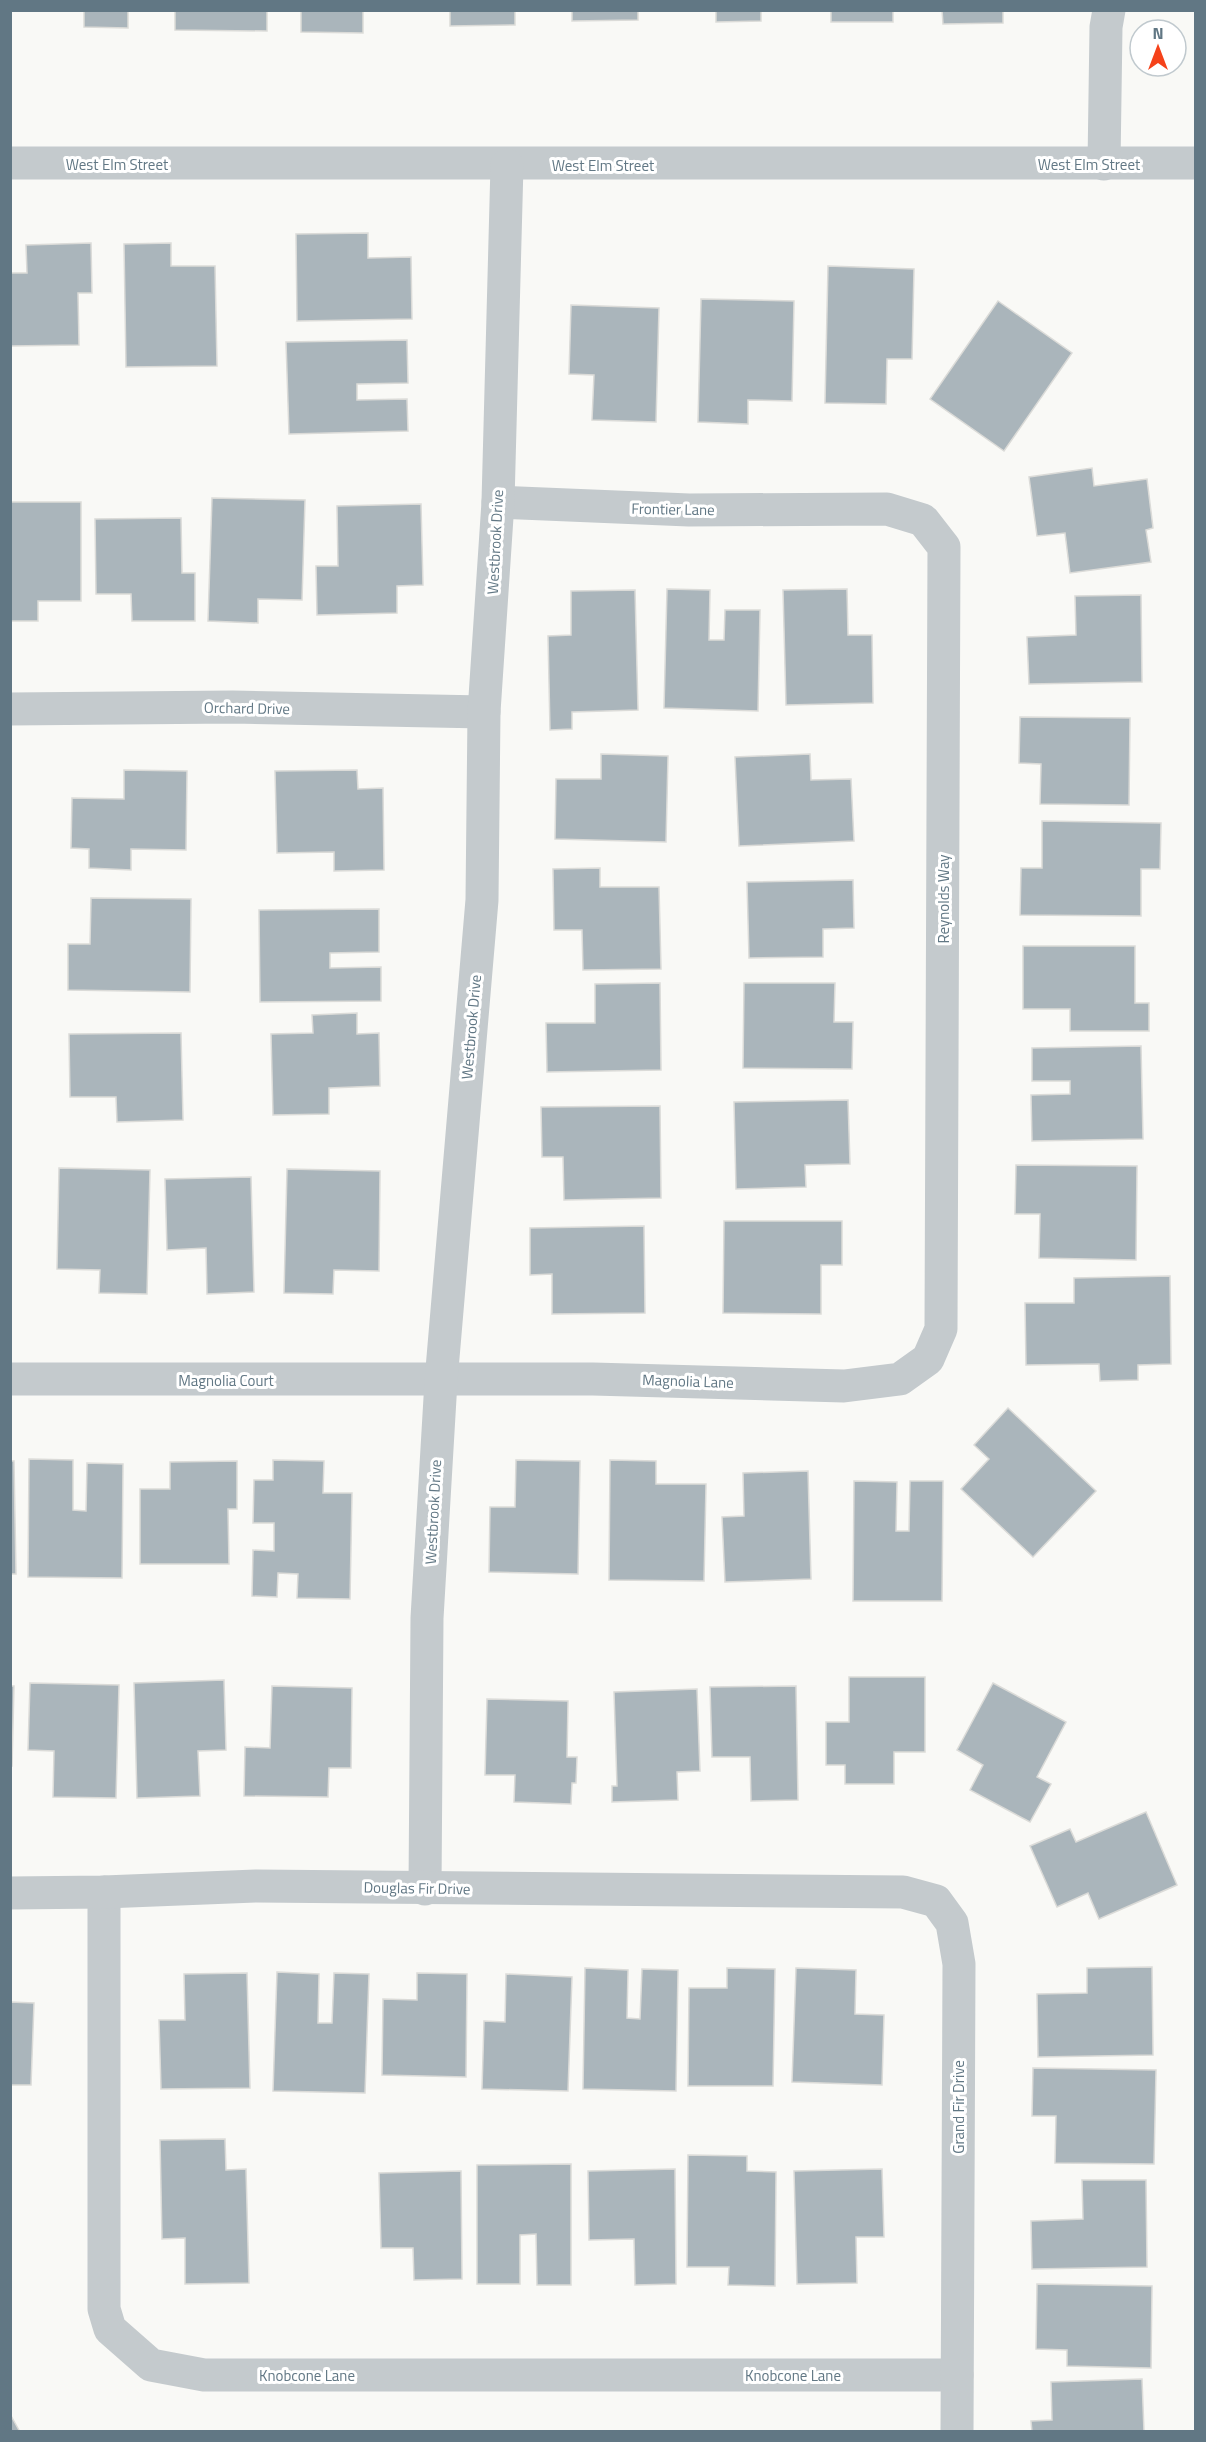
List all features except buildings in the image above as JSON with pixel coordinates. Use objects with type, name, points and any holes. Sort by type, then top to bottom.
[{"type":"street","points":[[1104,164],[1106,27],[1109,10]]},
{"type":"street","name":"West Elm Street","points":[[10,164],[1196,163]]},
{"type":"street","name":"Westbrook Drive","points":[[425,1889],[427,1618],[441,1381],[482,900],[484,712],[498,502],[507,165]]},
{"type":"street","name":"Frontier Lane","points":[[498,502],[689,510],[849,509]]},
{"type":"street","name":"Reynolds Way","points":[[849,509],[887,509],[923,520],[944,547],[940,1329],[928,1359]]},
{"type":"street","name":"Orchard Drive","points":[[10,709],[232,707],[484,712]]},
{"type":"street","name":"Magnolia Lane","points":[[441,1381],[593,1379],[844,1386],[900,1379],[928,1359]]},
{"type":"street","name":"Magnolia Court","points":[[10,1379],[441,1381]]},
{"type":"street","name":"Douglas Fir Drive","points":[[10,1893],[256,1886],[825,1892]]},
{"type":"street","name":"Knobcone Lane","points":[[104,1892],[104,2309],[110,2329],[151,2365],[204,2375],[957,2375]]},
{"type":"street","name":"Grand Fir Drive","points":[[825,1892],[903,1892],[936,1901],[952,1923],[959,1964],[957,2432]]}]
